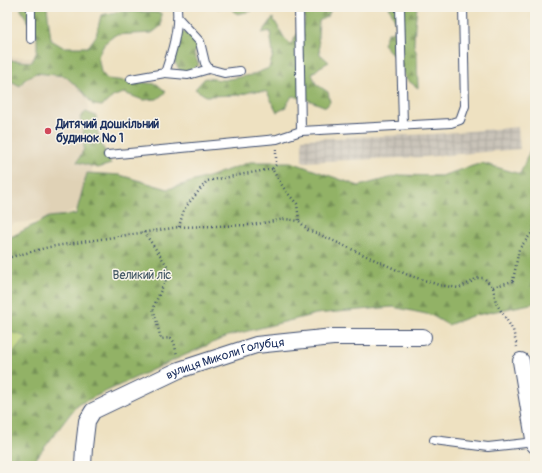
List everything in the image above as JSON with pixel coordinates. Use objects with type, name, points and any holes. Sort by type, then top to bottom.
[{"type":"street","name":"вулиця Миколи Голубця","points":[[83,466],[87,422],[93,411],[179,370],[256,345],[333,337],[423,337]]},
{"type":"street","points":[[521,361],[535,443]]},
{"type":"lane","points":[[31,7],[31,39]]},
{"type":"lane","points":[[165,73],[173,46],[178,18],[177,7]]},
{"type":"lane","points":[[299,7],[301,131]]},
{"type":"lane","points":[[400,7],[403,125]]},
{"type":"lane","points":[[108,154],[276,139],[301,131],[451,123],[460,120],[465,106],[463,7]]},
{"type":"lane","points":[[178,18],[200,42],[205,63],[209,69]]},
{"type":"lane","points":[[131,79],[165,73],[188,76],[209,69],[224,73],[240,71]]},
{"type":"lane","points":[[434,440],[488,447],[535,443]]},
{"type":"path","points":[[179,227],[184,210],[207,181],[272,169],[276,165],[276,139]]},
{"type":"path","points":[[272,169],[285,190],[297,204],[299,221]]},
{"type":"path","points":[[7,258],[49,248],[179,227],[252,225],[285,219],[299,221],[308,230],[408,275],[459,288],[476,278],[484,278],[492,287],[496,302],[513,330],[521,361]]},
{"type":"path","points":[[492,287],[512,281],[519,249],[535,229]]},
{"type":"path","points":[[144,232],[168,267],[167,277],[153,308],[161,339],[171,338],[174,342]]},
{"type":"shaded area","name":"Дитячий дошкільний будинок № 1","points":[[7,57],[74,57],[85,62],[94,200],[85,208],[37,221],[16,223],[7,227]]},
{"type":"shaded area","points":[[518,127],[520,149],[424,157],[302,162],[302,139],[433,134]]},
{"type":"green space","points":[[21,7],[47,7],[51,40],[63,47],[88,47],[96,36],[101,15],[121,11],[161,13],[161,26],[152,33],[115,35],[105,43],[98,56],[101,72],[107,79],[157,84],[166,92],[157,99],[143,100],[124,93],[114,96],[102,106],[93,105],[83,92],[65,76],[36,73],[25,79],[20,86],[7,79],[7,60],[32,62],[37,51],[37,36],[21,10]]},
{"type":"green space","points":[[230,7],[254,7],[252,11],[237,14]]},
{"type":"green space","points":[[310,7],[332,7],[328,16],[319,21],[318,36],[320,54],[329,62],[312,74],[316,84],[328,92],[330,102],[326,107],[306,99],[292,96],[285,108],[277,112],[267,92],[253,91],[240,95],[206,96],[195,89],[205,78],[223,80],[251,75],[269,68],[273,55],[270,31],[262,33],[273,18],[285,39],[291,44],[304,24],[305,13]]},
{"type":"green space","points":[[389,7],[417,7],[414,45],[417,55],[418,88],[406,79],[399,64],[383,44],[387,34],[397,29]]},
{"type":"green space","points":[[182,31],[197,38],[200,42],[194,54],[199,65],[183,76],[174,61],[179,37]]},
{"type":"green space","points":[[86,112],[96,116],[97,130],[100,141],[111,164],[98,168],[77,162],[84,149],[83,129],[80,117]]},
{"type":"green space","name":"Великий ліс","points":[[535,138],[535,303],[472,316],[448,325],[431,315],[393,307],[316,314],[228,336],[77,405],[35,460],[14,466],[7,466],[7,239],[49,217],[76,214],[87,173],[120,175],[168,189],[250,162],[291,162],[359,186],[400,175],[441,176],[482,163],[520,174]]},
{"type":"green space","points":[[7,331],[27,337],[7,360]]},
{"type":"place","name":"Дитячий дошкільний будинок № 1","points":[[48,131]]}]
